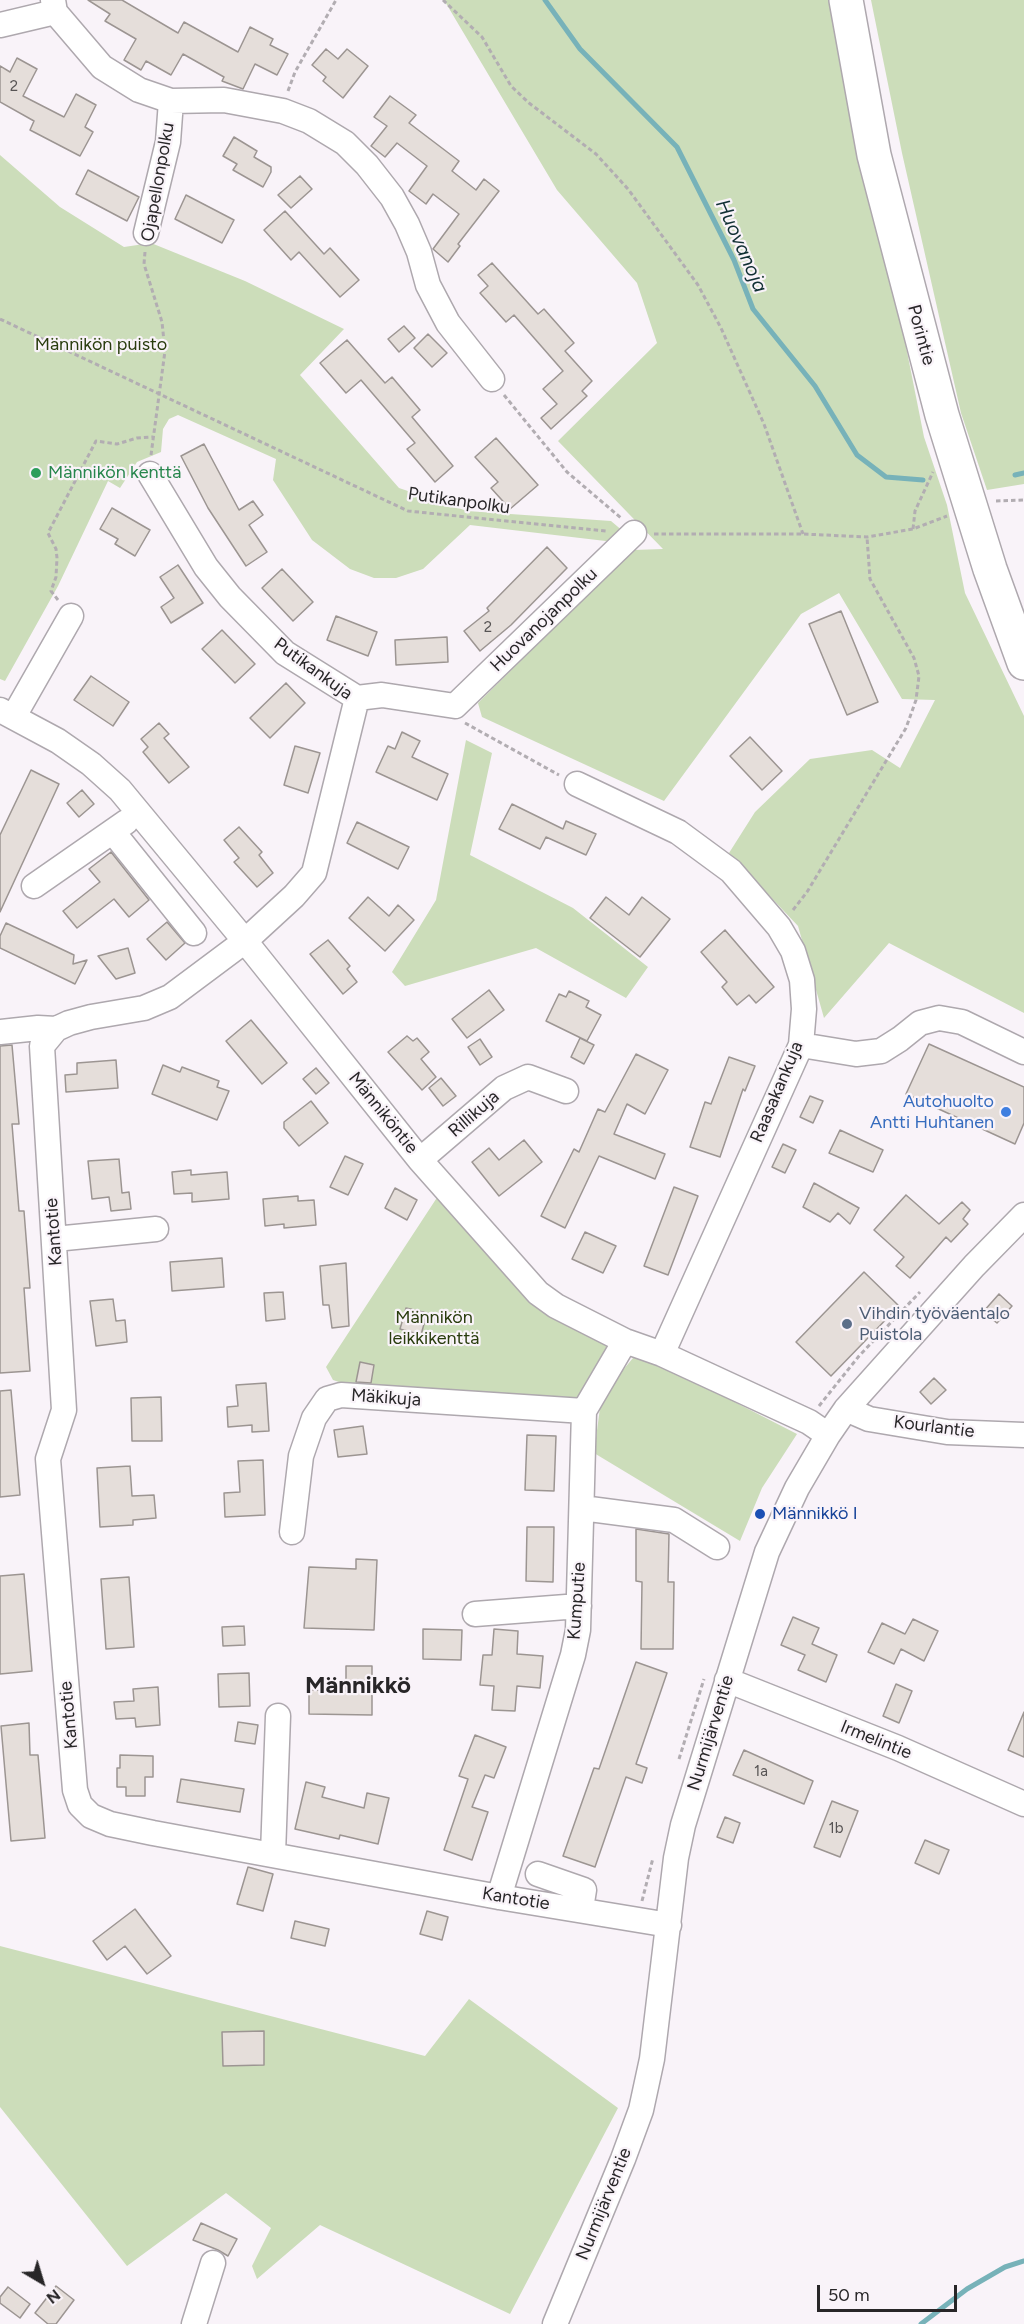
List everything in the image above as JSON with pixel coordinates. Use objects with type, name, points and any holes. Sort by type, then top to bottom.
[{"type":"highway","name":"Porintie","points":[[846,0],[874,155],[942,416],[990,569],[1024,663]]},
{"type":"street","points":[[0,26],[54,6],[102,67],[139,90],[171,101],[224,100],[283,111],[309,121],[345,143],[392,197],[419,252],[428,285],[448,323],[492,379]]},
{"type":"street","name":"Ojapellonpolku","points":[[146,233],[168,142],[171,101]]},
{"type":"street","name":"Putikankuja","points":[[150,474],[206,567],[230,597],[285,653],[357,698],[314,873],[294,896],[245,941]]},
{"type":"street","name":"Huovanojanpolku","points":[[455,706],[634,534]]},
{"type":"street","points":[[7,713],[70,616]]},
{"type":"street","points":[[357,698],[382,695],[455,706]]},
{"type":"street","name":"Männiköntie","points":[[7,713],[58,741],[91,764],[120,790],[245,941],[420,1160],[538,1293],[556,1306],[625,1341],[662,1354],[809,1422],[828,1435]]},
{"type":"street","name":"Raasakankuja","points":[[577,784],[678,832],[731,871],[778,927],[793,951],[802,980],[804,1009],[801,1045],[662,1354]]},
{"type":"street","points":[[34,886],[139,813]]},
{"type":"street","points":[[112,832],[194,933]]},
{"type":"street","points":[[0,1032],[56,1029],[91,1017],[144,1008],[170,998],[245,941]]},
{"type":"street","points":[[801,1045],[856,1054],[881,1051],[920,1023],[939,1018],[962,1022],[1024,1052]]},
{"type":"street","name":"Kantotie","points":[[56,1029],[42,1046],[64,1410],[48,1459],[75,1790],[80,1805],[91,1816],[110,1824],[499,1897],[669,1925]]},
{"type":"street","name":"Rillikuja","points":[[420,1160],[504,1088],[528,1077],[566,1091]]},
{"type":"street","name":"Nurmijärventie","points":[[555,2324],[641,2110],[652,2059],[676,1858],[683,1825],[767,1552],[797,1488],[846,1409],[974,1266],[1024,1215]]},
{"type":"street","points":[[55,1239],[156,1229]]},
{"type":"street","name":"Kumputie","points":[[499,1897],[573,1655],[579,1606],[584,1411],[625,1341]]},
{"type":"street","name":"Mäkikuja","points":[[292,1532],[301,1456],[314,1418],[327,1400],[341,1395],[584,1411]]},
{"type":"street","name":"Kourlantie","points":[[846,1409],[869,1419],[947,1432],[1024,1435]]},
{"type":"street","points":[[582,1508],[674,1521],[717,1547]]},
{"type":"street","points":[[475,1614],[579,1606]]},
{"type":"street","name":"Irmelintie","points":[[727,1680],[898,1748],[1024,1804]]},
{"type":"street","points":[[273,1854],[278,1716]]},
{"type":"street","points":[[538,1874],[584,1890],[581,1909]]},
{"type":"street","points":[[194,2324],[213,2263]]},
{"type":"path","points":[[283,111],[295,72],[336,0]]},
{"type":"path","points":[[443,0],[482,38],[511,86],[529,103],[596,154],[628,189],[698,285],[721,328],[764,424],[803,534]]},
{"type":"path","name":"Ojapellonpolku","points":[[146,233],[144,264],[162,322],[165,351],[150,474]]},
{"type":"path","name":"Putikanpolku","points":[[0,320],[408,511],[634,534],[803,534],[867,537],[914,529],[952,514]]},
{"type":"path","points":[[492,379],[567,472],[616,512],[634,534]]},
{"type":"path","points":[[70,616],[51,591],[56,577],[57,558],[56,549],[48,533],[96,441],[117,444],[137,438],[153,437]]},
{"type":"path","points":[[914,529],[915,511],[934,468]]},
{"type":"path","points":[[988,501],[1024,500]]},
{"type":"path","points":[[778,927],[807,892],[906,728],[916,700],[919,676],[914,658],[870,579],[867,537]]},
{"type":"path","points":[[455,706],[466,725],[577,784]]},
{"type":"green space","points":[[444,0],[837,0],[924,437],[947,505],[965,593],[1024,716],[1024,1013],[889,943],[824,1018],[798,926],[729,853],[755,812],[810,759],[872,750],[900,768],[935,700],[902,699],[839,593],[801,614],[664,801],[482,717],[478,703],[633,550],[663,549],[558,441],[657,343],[637,283],[557,190]]},
{"type":"green space","points":[[871,0],[1024,0],[1024,484],[987,490],[961,413],[902,153]]},
{"type":"green space","name":"Männikön puisto","points":[[0,155],[60,207],[124,247],[151,243],[245,281],[344,329],[300,375],[399,488],[467,511],[611,521],[624,532],[614,542],[470,525],[423,569],[396,578],[374,578],[350,569],[312,540],[273,480],[276,459],[178,415],[169,419],[163,429],[161,452],[137,462],[120,488],[108,481],[58,586],[5,681],[0,679]]},
{"type":"green space","points":[[466,740],[492,753],[470,855],[573,908],[648,967],[626,998],[536,948],[405,986],[392,972],[436,900]]},
{"type":"green space","name":"Männikön leikkikenttä","points":[[440,1193],[608,1341],[611,1353],[585,1396],[569,1403],[345,1384],[333,1380],[326,1367]]},
{"type":"green space","points":[[643,1355],[797,1434],[762,1488],[740,1541],[594,1453],[600,1408],[613,1382],[633,1358]]},
{"type":"green space","points":[[0,1946],[425,2056],[469,1999],[618,2108],[510,2314],[320,2225],[257,2279],[252,2266],[271,2228],[226,2193],[127,2266],[0,2107]]},
{"type":"building","points":[[88,0],[122,0],[178,33],[184,22],[238,52],[250,27],[273,39],[270,45],[288,54],[277,75],[255,64],[243,89],[222,81],[224,77],[183,54],[171,75],[146,61],[141,70],[124,60],[136,39],[105,21],[110,14]]},
{"type":"building","points":[[326,49],[338,59],[347,49],[368,66],[343,98],[323,81],[326,77],[312,65]]},
{"type":"building","points":[[17,58],[37,69],[23,96],[64,117],[76,94],[96,105],[85,127],[93,132],[80,156],[30,130],[34,121],[0,102],[0,66],[10,72]]},
{"type":"building","points":[[390,96],[416,115],[409,123],[459,161],[452,171],[476,190],[484,179],[499,191],[458,244],[460,246],[448,262],[433,249],[459,214],[433,194],[426,204],[409,191],[427,166],[397,143],[385,157],[371,146],[387,126],[374,117]]},
{"type":"building","points":[[234,137],[257,151],[254,157],[271,167],[271,172],[263,187],[233,170],[237,164],[223,156]]},
{"type":"building","points":[[88,170],[139,197],[127,221],[76,194]]},
{"type":"building","points":[[300,176],[312,189],[291,208],[278,195]]},
{"type":"building","points":[[186,195],[234,220],[222,243],[175,219]]},
{"type":"building","points":[[285,211],[324,254],[330,248],[359,280],[340,297],[299,252],[291,260],[264,230]]},
{"type":"building","points":[[492,263],[538,314],[544,309],[574,343],[565,351],[592,381],[582,391],[587,396],[551,429],[541,418],[557,404],[543,389],[563,371],[514,315],[506,322],[480,293],[488,286],[478,275]]},
{"type":"building","points":[[404,326],[415,338],[399,352],[388,339]]},
{"type":"building","points":[[428,334],[447,353],[432,367],[414,348]]},
{"type":"building","points":[[347,340],[385,383],[392,377],[420,410],[412,417],[453,466],[435,482],[407,449],[415,443],[361,380],[346,393],[320,363]]},
{"type":"building","points":[[496,438],[538,485],[510,509],[491,488],[498,482],[475,457]]},
{"type":"building","points":[[204,444],[239,510],[253,501],[263,515],[249,525],[267,552],[246,566],[208,508],[181,456]]},
{"type":"building","points":[[112,508],[150,530],[135,556],[115,544],[118,539],[100,529]]},
{"type":"building","points":[[547,547],[567,568],[511,625],[480,651],[464,631],[489,611],[487,608]]},
{"type":"building","points":[[178,565],[203,603],[171,623],[161,607],[174,598],[160,577]]},
{"type":"building","points":[[282,569],[313,602],[293,621],[262,588]]},
{"type":"building","points":[[841,611],[878,702],[847,715],[809,624]]},
{"type":"building","points":[[336,616],[377,632],[368,656],[327,640]]},
{"type":"building","points":[[222,630],[255,664],[235,683],[202,649]]},
{"type":"building","points":[[447,637],[448,662],[396,665],[395,640]]},
{"type":"building","points":[[91,676],[129,702],[113,726],[74,700]]},
{"type":"building","points":[[286,683],[305,703],[270,738],[250,718]]},
{"type":"building","points":[[159,723],[169,734],[164,738],[189,767],[169,783],[143,752],[148,747],[141,739]]},
{"type":"building","points":[[402,732],[420,741],[412,757],[448,774],[437,800],[376,772],[388,746],[395,749]]},
{"type":"building","points":[[750,737],[782,771],[762,790],[730,756]]},
{"type":"building","points":[[295,746],[320,753],[308,793],[284,785]]},
{"type":"building","points":[[31,770],[59,784],[0,912],[0,835]]},
{"type":"building","points":[[82,790],[94,804],[79,817],[67,803]]},
{"type":"building","points":[[512,804],[563,829],[566,821],[596,834],[586,855],[546,837],[540,849],[499,829]]},
{"type":"building","points":[[357,822],[409,847],[398,869],[347,843]]},
{"type":"building","points":[[239,827],[262,852],[259,855],[273,873],[257,887],[234,862],[239,858],[224,840]]},
{"type":"building","points":[[111,852],[149,900],[129,917],[114,899],[77,928],[63,911],[100,882],[89,869]]},
{"type":"building","points":[[368,897],[389,916],[398,905],[414,920],[385,951],[349,918]]},
{"type":"building","points":[[606,897],[629,915],[642,897],[670,919],[640,957],[590,918]]},
{"type":"building","points":[[167,922],[185,943],[166,960],[147,939]]},
{"type":"building","points":[[6,923],[74,955],[73,964],[87,960],[75,984],[0,948],[0,936]]},
{"type":"building","points":[[725,930],[774,987],[756,1003],[749,995],[737,1005],[722,987],[727,982],[701,952]]},
{"type":"building","points":[[328,940],[350,966],[347,969],[357,982],[343,994],[310,954]]},
{"type":"building","points":[[128,948],[135,973],[116,979],[98,956]]},
{"type":"building","points":[[489,990],[504,1010],[467,1038],[452,1019]]},
{"type":"building","points":[[569,991],[589,1001],[586,1007],[601,1015],[587,1041],[546,1021],[559,994],[566,997]]},
{"type":"building","points":[[251,1020],[287,1063],[262,1084],[226,1041]]},
{"type":"building","points":[[407,1036],[413,1041],[417,1038],[429,1052],[421,1059],[436,1077],[422,1090],[388,1052]]},
{"type":"building","points":[[580,1038],[594,1045],[584,1064],[571,1057]]},
{"type":"building","points":[[480,1039],[492,1057],[480,1065],[468,1047]]},
{"type":"building","points":[[929,1044],[1024,1087],[1024,1123],[1015,1144],[906,1094]]},
{"type":"building","points":[[12,1045],[19,1124],[12,1124],[19,1211],[24,1211],[30,1288],[24,1288],[30,1371],[0,1373],[0,1046]]},
{"type":"building","points":[[636,1054],[668,1070],[645,1114],[627,1104],[614,1134],[665,1154],[655,1179],[599,1156],[565,1228],[541,1216],[574,1149],[579,1152],[598,1109],[605,1112]]},
{"type":"building","points":[[729,1057],[755,1066],[745,1091],[743,1089],[720,1157],[690,1147],[705,1102],[711,1104]]},
{"type":"building","points":[[116,1060],[118,1088],[66,1092],[65,1075],[77,1074],[77,1063]]},
{"type":"building","points":[[163,1065],[180,1072],[182,1067],[219,1081],[217,1087],[229,1091],[217,1120],[152,1094]]},
{"type":"building","points":[[316,1068],[329,1083],[316,1094],[303,1079]]},
{"type":"building","points":[[441,1078],[456,1096],[443,1106],[429,1088]]},
{"type":"building","points":[[810,1096],[823,1101],[813,1123],[800,1117]]},
{"type":"building","points":[[311,1101],[328,1123],[299,1146],[284,1128],[284,1122]]},
{"type":"building","points":[[840,1130],[883,1150],[873,1172],[829,1153]]},
{"type":"building","points":[[524,1140],[542,1162],[499,1196],[472,1162],[489,1148],[499,1160]]},
{"type":"building","points":[[783,1144],[796,1150],[785,1173],[772,1167]]},
{"type":"building","points":[[345,1156],[363,1164],[348,1195],[330,1187]]},
{"type":"building","points":[[119,1159],[122,1193],[129,1192],[131,1209],[111,1211],[109,1197],[92,1199],[88,1161]]},
{"type":"building","points":[[191,1170],[191,1175],[227,1172],[229,1199],[192,1202],[192,1193],[174,1194],[172,1172]]},
{"type":"building","points":[[814,1183],[859,1208],[850,1224],[838,1213],[830,1222],[803,1207]]},
{"type":"building","points":[[674,1187],[698,1196],[668,1275],[644,1266]]},
{"type":"building","points":[[395,1188],[417,1200],[407,1220],[385,1208]]},
{"type":"building","points":[[906,1195],[939,1224],[962,1202],[970,1210],[963,1219],[968,1224],[951,1242],[946,1237],[910,1278],[896,1266],[904,1257],[874,1230]]},
{"type":"building","points":[[298,1196],[298,1201],[314,1200],[316,1225],[284,1228],[284,1224],[265,1226],[263,1199]]},
{"type":"building","points":[[585,1232],[616,1246],[603,1273],[572,1259]]},
{"type":"building","points":[[222,1258],[224,1287],[172,1291],[170,1262]]},
{"type":"building","points":[[346,1263],[349,1326],[332,1328],[329,1305],[323,1305],[320,1266]]},
{"type":"building","name":"Vihdin työväentalo Puistola","points":[[864,1272],[899,1306],[831,1376],[796,1342]]},
{"type":"building","points":[[283,1292],[285,1319],[266,1321],[264,1293]]},
{"type":"building","points":[[999,1294],[1012,1306],[997,1323],[983,1312]]},
{"type":"building","points":[[113,1299],[116,1321],[125,1320],[127,1342],[96,1346],[90,1301]]},
{"type":"building","points":[[406,1308],[427,1313],[421,1335],[400,1329]]},
{"type":"building","points":[[360,1362],[374,1365],[371,1383],[356,1382]]},
{"type":"building","points":[[934,1378],[946,1390],[931,1404],[920,1392]]},
{"type":"building","points":[[266,1383],[269,1431],[252,1432],[252,1425],[228,1427],[227,1407],[238,1406],[236,1385]]},
{"type":"building","points":[[11,1390],[20,1495],[0,1497],[0,1391]]},
{"type":"building","points":[[161,1397],[162,1441],[132,1441],[131,1398]]},
{"type":"building","points":[[363,1426],[367,1454],[338,1457],[334,1430]]},
{"type":"building","points":[[527,1435],[556,1436],[554,1491],[525,1490]]},
{"type":"building","points":[[263,1460],[265,1515],[225,1517],[224,1493],[240,1492],[238,1461]]},
{"type":"building","points":[[130,1466],[132,1496],[154,1495],[156,1518],[133,1520],[133,1525],[100,1527],[97,1468]]},
{"type":"building","points":[[527,1527],[554,1527],[553,1582],[526,1581]]},
{"type":"building","points":[[636,1529],[669,1534],[668,1582],[674,1582],[673,1649],[641,1649],[642,1582],[636,1581]]},
{"type":"building","points":[[356,1559],[377,1560],[374,1630],[304,1628],[309,1567],[356,1569]]},
{"type":"building","points":[[24,1574],[32,1671],[0,1674],[0,1576]]},
{"type":"building","points":[[129,1577],[134,1647],[106,1649],[101,1579]]},
{"type":"building","points":[[793,1617],[819,1628],[812,1644],[837,1655],[826,1682],[798,1670],[805,1655],[781,1645]]},
{"type":"building","points":[[913,1619],[938,1631],[924,1661],[901,1649],[894,1664],[868,1652],[882,1623],[905,1634]]},
{"type":"building","points":[[244,1626],[245,1645],[223,1646],[222,1627]]},
{"type":"building","points":[[423,1629],[462,1630],[461,1660],[423,1659]]},
{"type":"building","points":[[494,1629],[518,1631],[517,1654],[543,1656],[540,1688],[517,1686],[515,1711],[492,1710],[494,1686],[480,1685],[483,1655],[492,1655]]},
{"type":"building","points":[[636,1662],[667,1673],[636,1764],[647,1768],[642,1783],[626,1777],[595,1867],[563,1856],[594,1768],[599,1769]]},
{"type":"building","points":[[346,1666],[372,1666],[372,1715],[309,1714],[309,1690],[346,1691]]},
{"type":"building","points":[[249,1673],[250,1706],[219,1707],[218,1674]]},
{"type":"building","points":[[896,1684],[912,1691],[899,1723],[883,1716]]},
{"type":"building","points":[[158,1687],[160,1725],[136,1727],[135,1718],[116,1719],[114,1702],[134,1701],[133,1689]]},
{"type":"building","points":[[1024,1712],[1024,1757],[1008,1750]]},
{"type":"building","points":[[238,1722],[258,1725],[255,1744],[235,1741]]},
{"type":"building","points":[[29,1723],[30,1755],[38,1755],[45,1838],[11,1841],[1,1726]]},
{"type":"building","points":[[475,1735],[506,1747],[494,1778],[485,1775],[472,1807],[488,1812],[472,1860],[444,1850],[468,1779],[459,1776]]},
{"type":"building","points":[[744,1750],[813,1781],[804,1804],[733,1775]]},
{"type":"building","points":[[120,1755],[153,1756],[153,1777],[145,1777],[145,1796],[126,1796],[126,1787],[117,1787]]},
{"type":"building","points":[[181,1779],[244,1789],[240,1812],[177,1802]]},
{"type":"building","points":[[306,1782],[325,1787],[322,1797],[364,1808],[367,1793],[389,1798],[378,1844],[340,1835],[339,1839],[295,1829]]},
{"type":"building","points":[[832,1801],[858,1811],[840,1857],[814,1847]]},
{"type":"building","points":[[725,1817],[740,1823],[733,1843],[717,1837]]},
{"type":"building","points":[[925,1840],[949,1850],[939,1874],[915,1863]]},
{"type":"building","points":[[248,1867],[273,1874],[263,1911],[237,1904]]},
{"type":"building","points":[[135,1909],[171,1956],[147,1974],[125,1946],[107,1960],[93,1941]]},
{"type":"building","points":[[427,1911],[448,1917],[442,1940],[420,1934]]},
{"type":"building","points":[[295,1921],[329,1929],[325,1946],[291,1938]]},
{"type":"building","points":[[264,2031],[264,2065],[223,2066],[222,2032]]},
{"type":"building","points":[[201,2223],[237,2239],[228,2256],[193,2240]]},
{"type":"building","points":[[56,2286],[74,2300],[56,2324],[48,2324],[35,2313]]},
{"type":"building","points":[[8,2287],[30,2304],[20,2318],[0,2303],[0,2297]]},
{"type":"waterway","name":"Huovanoja","points":[[545,0],[580,49],[677,147],[734,260],[753,309],[815,386],[857,455],[886,477],[923,480]]},
{"type":"waterway","name":"Huovanoja","points":[[1015,475],[1024,473]]},
{"type":"waterway","points":[[921,2324],[967,2289],[1005,2267],[1024,2261]]},
{"type":"place","name":"Männikön kenttä","points":[[36,473]]},
{"type":"place","name":"Autohuolto Antti Huhtanen","points":[[1006,1112]]},
{"type":"place","name":"Vihdin työväentalo Puistola","points":[[847,1324]]},
{"type":"place","name":"Männikkö I","points":[[760,1514]]},
{"type":"district","name":"Männikkö","points":[[358,1686]]}]
